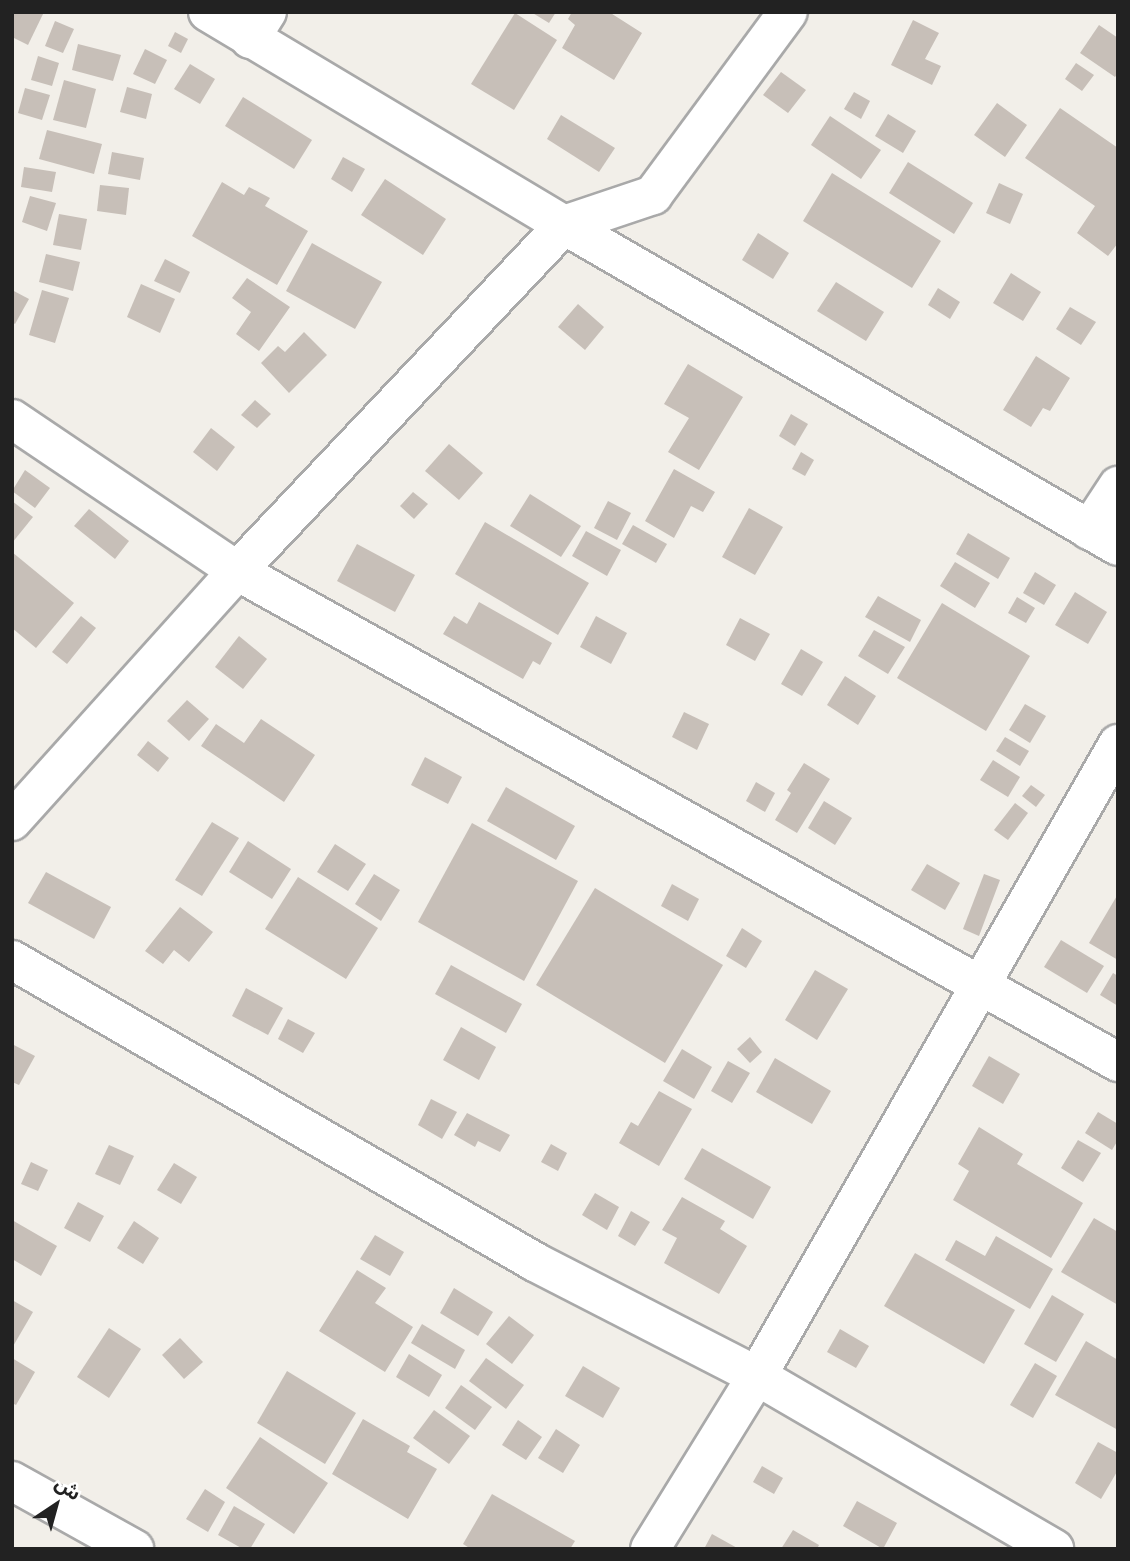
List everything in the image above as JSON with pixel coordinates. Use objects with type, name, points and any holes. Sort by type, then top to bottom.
[{"type":"street","points":[[208,12],[259,25],[564,225],[1103,538],[1118,486]]},
{"type":"street","points":[[12,821],[237,571],[564,225],[653,195],[788,12]]},
{"type":"street","points":[[12,419],[237,571],[1118,1062]]},
{"type":"street","points":[[650,1549],[757,1376],[978,984],[1118,744]]},
{"type":"street","points":[[12,960],[535,1262],[757,1376],[1054,1549]]},
{"type":"street","points":[[12,1481],[134,1549]]},
{"type":"building","points":[[12,12],[44,12],[28,45],[12,37]]},
{"type":"building","points":[[531,12],[556,12],[549,23]]},
{"type":"building","points":[[572,12],[609,12],[642,33],[614,80],[562,48],[575,25],[568,19]]},
{"type":"building","points":[[515,13],[557,40],[514,110],[471,84]]},
{"type":"building","points":[[913,20],[939,33],[925,59],[941,66],[932,85],[891,65]]},
{"type":"building","points":[[55,21],[74,29],[63,53],[45,46]]},
{"type":"building","points":[[1099,25],[1118,38],[1118,73],[1115,77],[1080,53]]},
{"type":"building","points":[[175,32],[188,39],[181,53],[168,46]]},
{"type":"building","points":[[78,44],[121,55],[113,81],[72,70]]},
{"type":"building","points":[[145,49],[167,60],[155,84],[133,74]]},
{"type":"building","points":[[38,56],[59,63],[52,86],[31,80]]},
{"type":"building","points":[[1076,63],[1094,75],[1082,91],[1065,79]]},
{"type":"building","points":[[190,64],[215,79],[200,104],[174,89]]},
{"type":"building","points":[[781,72],[806,90],[788,113],[763,95]]},
{"type":"building","points":[[64,80],[96,89],[86,128],[53,120]]},
{"type":"building","points":[[127,87],[152,94],[146,119],[120,112]]},
{"type":"building","points":[[25,88],[50,95],[42,120],[18,113]]},
{"type":"building","points":[[854,92],[870,101],[861,119],[844,109]]},
{"type":"building","points":[[243,97],[312,140],[294,169],[225,126]]},
{"type":"building","points":[[997,103],[1027,125],[1005,157],[974,135]]},
{"type":"building","points":[[1060,108],[1118,148],[1118,243],[1108,256],[1077,233],[1095,206],[1025,158]]},
{"type":"building","points":[[888,114],[916,131],[903,153],[875,136]]},
{"type":"building","points":[[561,115],[615,148],[599,172],[547,139]]},
{"type":"building","points":[[830,116],[881,150],[861,179],[811,145]]},
{"type":"building","points":[[47,130],[102,144],[94,174],[39,159]]},
{"type":"building","points":[[112,152],[144,158],[140,180],[108,174]]},
{"type":"building","points":[[343,157],[365,169],[352,192],[331,179]]},
{"type":"building","points":[[908,162],[973,203],[954,234],[889,193]]},
{"type":"building","points":[[24,167],[56,172],[52,192],[21,187]]},
{"type":"building","points":[[832,173],[941,241],[912,288],[803,221]]},
{"type":"building","points":[[385,179],[446,219],[423,255],[361,215]]},
{"type":"building","points":[[222,182],[244,195],[249,187],[270,198],[265,206],[308,231],[277,285],[192,236]]},
{"type":"building","points":[[999,183],[1023,194],[1010,224],[986,213]]},
{"type":"building","points":[[100,185],[129,188],[126,215],[97,211]]},
{"type":"building","points":[[30,196],[56,203],[47,231],[22,222]]},
{"type":"building","points":[[59,214],[87,219],[81,250],[53,245]]},
{"type":"building","points":[[758,233],[789,253],[773,279],[742,260]]},
{"type":"building","points":[[312,243],[382,282],[355,329],[286,291]]},
{"type":"building","points":[[46,254],[80,262],[73,291],[39,282]]},
{"type":"building","points":[[165,259],[190,272],[180,293],[154,281]]},
{"type":"building","points":[[1011,273],[1041,292],[1023,321],[993,303]]},
{"type":"building","points":[[247,278],[290,307],[259,351],[236,334],[251,312],[232,298]]},
{"type":"building","points":[[836,282],[884,312],[866,341],[817,311]]},
{"type":"building","points":[[141,284],[175,299],[160,333],[127,317]]},
{"type":"building","points":[[938,288],[960,302],[950,319],[928,305]]},
{"type":"building","points":[[12,290],[29,299],[15,324],[12,322]]},
{"type":"building","points":[[42,290],[69,298],[55,343],[29,335]]},
{"type":"building","points":[[578,304],[604,327],[585,350],[558,327]]},
{"type":"building","points":[[1070,307],[1096,322],[1081,345],[1056,329]]},
{"type":"building","points":[[304,332],[327,355],[289,393],[261,363],[278,346],[285,352]]},
{"type":"building","points":[[1036,356],[1070,378],[1050,411],[1043,408],[1031,427],[1003,410]]},
{"type":"building","points":[[688,364],[743,397],[699,470],[668,452],[689,418],[664,404]]},
{"type":"building","points":[[255,400],[271,414],[257,428],[241,415]]},
{"type":"building","points":[[791,414],[808,424],[795,446],[779,436]]},
{"type":"building","points":[[211,428],[235,447],[217,471],[193,452]]},
{"type":"building","points":[[449,444],[483,473],[459,500],[425,471]]},
{"type":"building","points":[[801,452],[814,460],[805,476],[792,469]]},
{"type":"building","points":[[674,469],[715,492],[703,512],[691,506],[674,538],[645,521]]},
{"type":"building","points":[[25,470],[50,488],[35,508],[12,491]]},
{"type":"building","points":[[413,492],[428,504],[414,519],[400,506]]},
{"type":"building","points":[[530,494],[581,526],[561,557],[510,526]]},
{"type":"building","points":[[12,501],[33,517],[12,543]]},
{"type":"building","points":[[608,501],[631,513],[617,540],[594,528]]},
{"type":"building","points":[[749,508],[783,527],[755,575],[722,557]]},
{"type":"building","points":[[89,509],[129,541],[115,559],[74,526]]},
{"type":"building","points":[[485,522],[589,583],[558,635],[455,574]]},
{"type":"building","points":[[633,525],[667,544],[656,563],[622,544]]},
{"type":"building","points":[[586,531],[621,550],[607,576],[572,556]]},
{"type":"building","points":[[968,533],[1010,558],[998,579],[956,554]]},
{"type":"building","points":[[357,544],[415,575],[395,612],[337,581]]},
{"type":"building","points":[[12,552],[74,603],[36,648],[12,628]]},
{"type":"building","points":[[955,562],[990,583],[975,608],[940,586]]},
{"type":"building","points":[[1035,572],[1056,585],[1044,605],[1023,593]]},
{"type":"building","points":[[1075,592],[1107,612],[1088,644],[1055,625]]},
{"type":"building","points":[[878,596],[921,620],[910,642],[865,617]]},
{"type":"building","points":[[1017,597],[1035,608],[1026,623],[1008,613]]},
{"type":"building","points":[[479,602],[552,643],[540,665],[533,661],[523,679],[443,634],[454,616],[467,624]]},
{"type":"building","points":[[942,603],[1030,656],[986,731],[897,678]]},
{"type":"building","points":[[81,616],[96,628],[67,664],[52,652]]},
{"type":"building","points":[[596,616],[627,633],[611,664],[580,647]]},
{"type":"building","points":[[740,618],[770,634],[755,661],[726,645]]},
{"type":"building","points":[[874,630],[905,647],[888,674],[858,656]]},
{"type":"building","points":[[239,636],[267,659],[243,689],[215,667]]},
{"type":"building","points":[[801,649],[823,662],[802,696],[781,684]]},
{"type":"building","points":[[845,676],[876,696],[858,725],[827,705]]},
{"type":"building","points":[[187,700],[209,719],[189,741],[167,721]]},
{"type":"building","points":[[1025,704],[1046,716],[1030,743],[1009,730]]},
{"type":"building","points":[[684,712],[709,724],[697,750],[672,737]]},
{"type":"building","points":[[261,719],[315,755],[284,802],[201,746],[216,724],[244,743]]},
{"type":"building","points":[[1005,737],[1029,751],[1020,766],[996,751]]},
{"type":"building","points":[[148,741],[169,758],[158,772],[137,755]]},
{"type":"building","points":[[425,757],[462,777],[448,804],[411,785]]},
{"type":"building","points":[[993,760],[1020,777],[1008,797],[980,780]]},
{"type":"building","points":[[804,763],[830,779],[797,833],[775,820],[791,793],[787,790]]},
{"type":"building","points":[[756,782],[775,793],[765,812],[746,801]]},
{"type":"building","points":[[1031,785],[1045,795],[1036,807],[1022,796]]},
{"type":"building","points":[[506,787],[575,826],[556,860],[487,821]]},
{"type":"building","points":[[824,801],[852,818],[835,845],[808,828]]},
{"type":"building","points":[[1015,803],[1028,813],[1008,840],[994,830]]},
{"type":"building","points":[[212,822],[239,838],[202,896],[175,880]]},
{"type":"building","points":[[472,823],[578,881],[524,981],[418,922]]},
{"type":"building","points":[[248,841],[291,869],[272,899],[229,872]]},
{"type":"building","points":[[335,844],[366,864],[348,891],[317,872]]},
{"type":"building","points":[[927,864],[960,883],[945,910],[911,890]]},
{"type":"building","points":[[46,872],[111,907],[94,939],[28,903]]},
{"type":"building","points":[[374,874],[400,890],[381,921],[355,904]]},
{"type":"building","points":[[984,874],[1000,880],[979,936],[963,929]]},
{"type":"building","points":[[298,877],[378,928],[346,979],[265,929]]},
{"type":"building","points":[[672,884],[699,899],[688,921],[661,906]]},
{"type":"building","points":[[595,888],[723,965],[665,1063],[536,985]]},
{"type":"building","points":[[1118,894],[1118,960],[1089,943]]},
{"type":"building","points":[[180,907],[213,932],[189,962],[174,950],[163,964],[145,951]]},
{"type":"building","points":[[742,928],[762,941],[746,968],[726,956]]},
{"type":"building","points":[[1061,940],[1104,966],[1087,993],[1044,967]]},
{"type":"building","points":[[451,965],[522,1004],[506,1033],[435,994]]},
{"type":"building","points":[[815,970],[848,989],[817,1040],[785,1020]]},
{"type":"building","points":[[1113,973],[1118,976],[1118,1006],[1100,995]]},
{"type":"building","points":[[246,988],[283,1008],[268,1035],[232,1016]]},
{"type":"building","points":[[288,1019],[315,1033],[303,1053],[278,1039]]},
{"type":"building","points":[[461,1027],[496,1047],[479,1080],[443,1060]]},
{"type":"building","points":[[750,1037],[762,1052],[750,1063],[737,1049]]},
{"type":"building","points":[[12,1044],[35,1056],[19,1085],[12,1082]]},
{"type":"building","points":[[682,1049],[712,1067],[694,1099],[663,1081]]},
{"type":"building","points":[[989,1056],[1020,1074],[1003,1104],[972,1086]]},
{"type":"building","points":[[775,1058],[831,1091],[812,1124],[756,1092]]},
{"type":"building","points":[[728,1061],[750,1073],[732,1103],[711,1091]]},
{"type":"building","points":[[659,1091],[692,1109],[659,1166],[619,1143],[631,1122],[638,1126]]},
{"type":"building","points":[[431,1099],[457,1112],[442,1139],[418,1125]]},
{"type":"building","points":[[1098,1112],[1118,1124],[1118,1140],[1112,1150],[1085,1133]]},
{"type":"building","points":[[467,1113],[510,1135],[500,1152],[478,1141],[475,1147],[454,1135]]},
{"type":"building","points":[[979,1127],[1023,1154],[1017,1164],[1083,1203],[1051,1258],[953,1200],[969,1171],[958,1164]]},
{"type":"building","points":[[1078,1140],[1101,1153],[1083,1182],[1061,1168]]},
{"type":"building","points":[[551,1144],[567,1153],[558,1171],[541,1162]]},
{"type":"building","points":[[109,1145],[134,1156],[120,1185],[95,1174]]},
{"type":"building","points":[[702,1148],[771,1187],[753,1219],[684,1179]]},
{"type":"building","points":[[31,1162],[48,1170],[38,1191],[21,1184]]},
{"type":"building","points":[[174,1163],[197,1177],[181,1204],[157,1190]]},
{"type":"building","points":[[595,1193],[619,1207],[607,1230],[582,1215]]},
{"type":"building","points":[[682,1197],[725,1221],[720,1229],[747,1246],[719,1294],[664,1263],[677,1238],[662,1230]]},
{"type":"building","points":[[78,1202],[104,1216],[90,1242],[64,1228]]},
{"type":"building","points":[[631,1211],[650,1222],[635,1246],[618,1236]]},
{"type":"building","points":[[1094,1218],[1118,1232],[1118,1305],[1061,1272]]},
{"type":"building","points":[[12,1220],[57,1246],[41,1276],[12,1259]]},
{"type":"building","points":[[134,1221],[159,1238],[143,1264],[117,1248]]},
{"type":"building","points":[[375,1235],[404,1252],[390,1276],[360,1259]]},
{"type":"building","points":[[996,1236],[1053,1269],[1030,1309],[945,1260],[956,1240],[985,1256]]},
{"type":"building","points":[[915,1253],[1015,1310],[984,1364],[884,1306]]},
{"type":"building","points":[[357,1270],[386,1288],[375,1303],[413,1327],[385,1372],[319,1331]]},
{"type":"building","points":[[454,1288],[493,1312],[478,1336],[440,1313]]},
{"type":"building","points":[[1052,1295],[1084,1314],[1056,1362],[1024,1344]]},
{"type":"building","points":[[12,1300],[33,1312],[12,1348]]},
{"type":"building","points":[[509,1316],[534,1335],[512,1364],[486,1344]]},
{"type":"building","points":[[422,1324],[465,1350],[455,1369],[411,1343]]},
{"type":"building","points":[[109,1328],[141,1349],[109,1398],[77,1377]]},
{"type":"building","points":[[840,1329],[869,1346],[856,1368],[827,1352]]},
{"type":"building","points":[[180,1338],[203,1362],[184,1379],[162,1355]]},
{"type":"building","points":[[1086,1341],[1118,1360],[1118,1430],[1055,1395]]},
{"type":"building","points":[[409,1354],[442,1375],[429,1397],[396,1377]]},
{"type":"building","points":[[12,1358],[35,1372],[16,1405],[12,1403]]},
{"type":"building","points":[[486,1358],[524,1385],[506,1409],[469,1381]]},
{"type":"building","points":[[1035,1363],[1057,1376],[1033,1418],[1010,1405]]},
{"type":"building","points":[[583,1366],[620,1388],[603,1418],[565,1396]]},
{"type":"building","points":[[287,1371],[356,1413],[325,1464],[257,1423]]},
{"type":"building","points":[[461,1385],[492,1407],[475,1430],[445,1408]]},
{"type":"building","points":[[434,1410],[470,1436],[449,1464],[413,1438]]},
{"type":"building","points":[[363,1419],[410,1446],[407,1452],[437,1469],[408,1519],[332,1474]]},
{"type":"building","points":[[518,1420],[542,1437],[526,1460],[502,1445]]},
{"type":"building","points":[[556,1429],[580,1445],[563,1473],[538,1458]]},
{"type":"building","points":[[260,1437],[328,1483],[294,1534],[226,1488]]},
{"type":"building","points":[[1098,1442],[1118,1453],[1118,1470],[1101,1499],[1075,1483]]},
{"type":"building","points":[[762,1466],[783,1478],[774,1494],[753,1482]]},
{"type":"building","points":[[205,1489],[225,1502],[208,1532],[186,1519]]},
{"type":"building","points":[[492,1494],[575,1541],[570,1549],[471,1549],[463,1544]]},
{"type":"building","points":[[857,1501],[897,1523],[883,1549],[843,1526]]},
{"type":"building","points":[[234,1506],[265,1524],[250,1549],[243,1549],[218,1535]]},
{"type":"building","points":[[793,1530],[819,1545],[817,1549],[781,1549]]},
{"type":"building","points":[[712,1534],[739,1549],[704,1549]]}]
